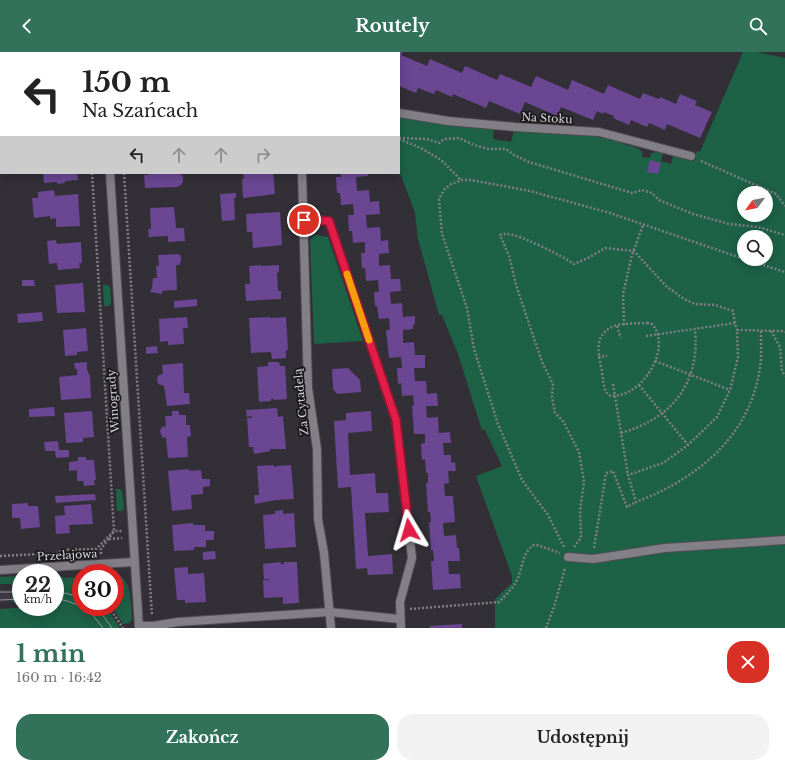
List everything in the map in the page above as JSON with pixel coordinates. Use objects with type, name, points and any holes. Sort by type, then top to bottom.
[{"type":"street","name":"Na Stoku","points":[[400,113],[448,121],[599,132],[691,156]]},
{"type":"street","name":"Winogrady","points":[[110,174],[139,627]]},
{"type":"street","name":"Za Cytadelą","points":[[302,174],[308,388],[317,449],[318,519],[324,553],[330,628]]},
{"type":"street","points":[[139,627],[178,622],[329,612],[401,624],[400,602],[412,558],[396,420],[329,221],[304,220]]},
{"type":"street","points":[[567,556],[593,560],[665,548],[785,540]]},
{"type":"street","name":"Przełajowa","points":[[0,570],[134,562]]},
{"type":"path","points":[[400,138],[421,148],[441,160],[462,180]]},
{"type":"path","points":[[400,138],[427,139],[439,143],[444,139],[459,138],[474,145],[489,149],[506,149],[514,155],[529,162],[632,193],[642,190],[652,193],[659,200],[693,214],[729,224],[758,226],[785,235]]},
{"type":"path","points":[[691,156],[776,194],[785,206]]},
{"type":"path","points":[[92,174],[114,531],[101,549],[101,556]]},
{"type":"path","points":[[124,174],[153,626]]},
{"type":"path","points":[[548,515],[522,480],[498,424],[474,349],[467,308],[442,234],[439,199],[444,190],[451,184],[462,180],[471,180],[530,191],[610,213],[737,257]]},
{"type":"path","points":[[624,325],[623,294],[634,251],[643,224]]},
{"type":"path","points":[[400,610],[499,602],[517,580],[525,556],[531,547],[534,545],[544,547],[567,556],[581,538],[580,510],[584,482],[579,452],[563,421],[555,413],[552,397],[553,384],[542,362],[516,285],[509,256],[500,235],[508,234],[521,238],[559,254],[574,264],[605,248],[634,251],[643,262],[676,294],[695,304],[715,305],[733,311],[737,330],[738,358],[730,390],[717,417],[688,445],[663,463],[628,475]]},
{"type":"path","points":[[766,266],[785,272]]},
{"type":"path","points":[[646,336],[735,323]]},
{"type":"path","points":[[652,324],[658,334],[658,348],[655,361],[647,376],[639,385],[628,392],[615,397],[608,395],[604,388],[598,357],[598,348],[600,338],[611,327],[624,325],[652,324]]},
{"type":"path","points":[[617,326],[621,338]]},
{"type":"path","points":[[621,433],[643,426],[662,414],[673,404],[682,392],[690,374],[695,356],[695,329]]},
{"type":"path","points":[[737,330],[785,332]]},
{"type":"path","points":[[593,560],[606,473],[613,471],[627,507],[668,487],[694,472],[709,460],[727,443],[743,419],[755,391],[760,372],[761,331]]},
{"type":"path","points":[[771,331],[780,347],[782,371],[785,376]]},
{"type":"path","points":[[598,357],[607,356]]},
{"type":"path","points":[[655,361],[730,390]]},
{"type":"path","points":[[613,384],[628,475],[636,502]]},
{"type":"path","points":[[639,385],[688,445]]},
{"type":"path","points":[[0,556],[58,553],[62,550],[96,549],[114,531],[125,531]]},
{"type":"path","points":[[109,539],[124,538]]},
{"type":"path","points":[[546,628],[554,607]]},
{"type":"path","points":[[115,616],[123,628]]},
{"type":"shaded area","points":[[12,589],[12,602],[0,603],[0,590]]},
{"type":"green space","points":[[743,52],[757,52],[785,58],[785,628],[495,628],[495,599],[512,583],[512,576],[476,476],[502,466],[485,430],[482,430],[458,354],[442,315],[439,315],[418,239],[415,213],[400,173],[400,117],[446,125],[494,129],[493,139],[511,142],[514,131],[599,137],[623,142],[623,144],[638,148],[642,152],[642,157],[649,158],[652,153],[657,152],[663,153],[661,161],[671,164],[673,156],[694,161],[697,151],[700,152]]},
{"type":"green space","points":[[317,235],[328,237],[363,341],[314,344],[310,240],[313,236]]},
{"type":"green space","points":[[103,285],[110,287],[111,303],[109,306],[104,306]]},
{"type":"green space","points":[[116,489],[120,489],[122,491],[124,509],[121,511],[117,511]]},
{"type":"green space","points":[[12,576],[12,584],[0,584],[0,577]]},
{"type":"green space","points":[[64,578],[72,578],[72,616],[112,616],[120,628],[0,628],[0,609],[12,608],[12,616],[64,616]]},
{"type":"green space","points":[[124,580],[129,588],[132,620],[129,623],[123,624],[118,616],[124,616]]},
{"type":"building","points":[[400,52],[403,52],[401,55],[427,66],[430,59],[462,73],[465,66],[497,80],[500,74],[531,87],[536,76],[568,90],[572,80],[604,94],[608,85],[640,99],[643,93],[659,99],[660,97],[676,104],[680,94],[697,101],[695,105],[712,112],[700,138],[667,124],[665,130],[649,123],[647,127],[631,120],[629,125],[604,112],[603,114],[597,111],[593,120],[561,107],[557,116],[525,102],[520,114],[489,101],[486,108],[453,94],[452,97],[436,90],[434,94],[418,88],[416,93],[400,86]]},
{"type":"building","points":[[650,160],[661,163],[658,174],[647,172]]},
{"type":"building","points":[[43,174],[77,174],[78,180],[65,181],[65,183],[57,184],[57,182],[44,183]]},
{"type":"building","points":[[181,174],[183,177],[183,182],[177,187],[145,188],[144,175]]},
{"type":"building","points":[[243,174],[273,174],[275,194],[243,198],[242,179],[244,179]]},
{"type":"building","points":[[341,174],[368,174],[368,176],[356,177],[357,191],[369,190],[370,202],[379,201],[380,214],[366,215],[367,228],[380,227],[381,241],[388,240],[389,253],[379,254],[379,266],[390,265],[391,279],[400,279],[401,291],[390,292],[391,304],[402,303],[403,317],[415,316],[415,324],[413,325],[413,329],[403,330],[403,343],[414,342],[415,355],[425,355],[425,368],[414,368],[415,381],[426,381],[427,394],[437,393],[438,406],[426,406],[427,418],[438,417],[439,433],[450,432],[451,443],[443,443],[444,455],[451,455],[451,463],[455,462],[456,471],[448,471],[449,483],[444,484],[445,496],[453,496],[455,522],[443,523],[444,536],[456,535],[460,561],[448,561],[449,574],[460,574],[461,588],[433,590],[431,561],[434,561],[433,550],[431,550],[429,522],[431,522],[430,512],[428,512],[426,483],[428,483],[428,473],[426,473],[425,459],[422,460],[421,444],[425,443],[425,434],[414,434],[412,406],[414,405],[413,395],[402,396],[401,383],[398,384],[397,368],[402,368],[401,357],[389,358],[386,330],[390,330],[389,318],[379,319],[377,306],[375,306],[374,292],[379,292],[378,280],[366,281],[365,268],[362,268],[361,253],[365,253],[365,242],[353,243],[352,231],[349,231],[348,215],[354,215],[353,204],[341,205],[340,193],[337,193],[336,177],[341,177]]},
{"type":"building","points":[[54,190],[55,196],[78,194],[80,226],[56,227],[56,218],[50,219],[50,216],[34,218],[32,198],[38,198],[38,192]]},
{"type":"building","points":[[236,193],[236,198],[234,198],[235,220],[222,221],[220,194]]},
{"type":"building","points":[[174,207],[176,228],[184,228],[185,241],[168,242],[168,236],[149,237],[148,229],[151,229],[150,208]]},
{"type":"building","points":[[280,212],[282,245],[253,248],[252,232],[247,232],[246,214]]},
{"type":"building","points":[[56,240],[57,244],[81,242],[82,263],[79,263],[80,268],[58,270],[57,263],[49,264],[47,241]]},
{"type":"building","points":[[178,254],[181,256],[181,261],[179,265],[176,265],[177,290],[162,291],[162,294],[150,292],[153,278],[157,278],[156,266],[159,266],[158,255]]},
{"type":"building","points":[[279,265],[279,272],[277,273],[278,291],[281,291],[281,299],[246,301],[245,284],[250,284],[249,266]]},
{"type":"building","points":[[22,280],[34,280],[35,286],[22,286]]},
{"type":"building","points":[[83,283],[85,312],[57,313],[55,285]]},
{"type":"building","points":[[197,299],[197,306],[174,308],[174,301]]},
{"type":"building","points":[[42,312],[43,321],[18,323],[17,314]]},
{"type":"building","points":[[187,317],[188,328],[183,328],[184,344],[168,345],[168,341],[160,342],[159,319]]},
{"type":"building","points":[[286,317],[288,350],[286,350],[286,358],[272,359],[271,352],[251,353],[249,318]]},
{"type":"building","points":[[86,328],[88,351],[77,352],[77,355],[65,356],[63,330]]},
{"type":"building","points":[[157,346],[158,353],[146,354],[146,347]]},
{"type":"building","points":[[87,362],[87,369],[90,375],[91,398],[61,400],[59,377],[77,375],[77,369],[75,369],[74,363]]},
{"type":"building","points":[[268,362],[279,362],[280,366],[285,366],[287,399],[271,399],[271,401],[259,402],[257,367],[268,366]]},
{"type":"building","points":[[183,363],[184,393],[189,393],[190,404],[167,406],[164,386],[158,384],[157,378],[159,375],[163,374],[162,365]]},
{"type":"building","points":[[348,368],[360,380],[361,392],[337,394],[333,389],[332,369]]},
{"type":"building","points":[[54,407],[55,416],[29,417],[29,409]]},
{"type":"building","points":[[277,408],[278,417],[283,416],[286,449],[270,449],[270,451],[254,454],[253,447],[249,447],[247,418],[252,418],[252,416],[247,417],[246,410]]},
{"type":"building","points":[[92,411],[94,437],[83,438],[83,442],[66,443],[64,413]]},
{"type":"building","points":[[172,411],[179,411],[179,415],[186,415],[186,425],[190,425],[191,436],[187,437],[188,457],[168,458],[166,438],[162,437],[160,431],[162,427],[166,426],[165,416],[172,416]]},
{"type":"building","points":[[371,411],[372,431],[348,433],[350,475],[375,473],[376,493],[388,493],[389,512],[365,513],[368,556],[392,554],[393,574],[368,575],[367,568],[356,569],[351,487],[338,488],[334,421],[346,420],[346,413]]},
{"type":"building","points":[[58,441],[59,450],[69,450],[69,457],[56,458],[55,451],[45,451],[44,442]]},
{"type":"building","points":[[78,457],[86,457],[86,460],[94,460],[95,485],[84,486],[83,481],[77,481],[77,470],[69,471],[69,462],[78,461]]},
{"type":"building","points":[[274,465],[274,467],[276,467],[291,465],[294,499],[276,500],[255,504],[254,495],[259,495],[257,466]]},
{"type":"building","points":[[189,469],[189,471],[201,470],[202,479],[210,479],[210,486],[203,487],[203,494],[191,495],[192,509],[172,511],[168,471]]},
{"type":"building","points":[[95,494],[96,500],[56,503],[55,496]]},
{"type":"building","points":[[28,503],[28,506],[38,506],[40,527],[21,529],[20,518],[12,518],[12,504]]},
{"type":"building","points":[[91,504],[93,524],[69,525],[70,533],[56,534],[55,516],[65,515],[64,506]]},
{"type":"building","points":[[283,510],[283,514],[294,513],[296,547],[265,549],[263,515],[275,514],[275,511]]},
{"type":"building","points":[[193,523],[193,525],[205,525],[205,531],[214,531],[214,540],[206,540],[206,547],[194,547],[194,550],[174,551],[172,525]]},
{"type":"building","points":[[215,551],[216,559],[203,560],[203,552]]},
{"type":"building","points":[[280,562],[281,564],[284,564],[284,562],[297,562],[299,603],[283,604],[283,597],[264,598],[263,580],[269,579],[264,579],[263,564]]},
{"type":"building","points":[[188,567],[188,574],[204,573],[206,602],[185,603],[185,600],[177,600],[174,568]]},
{"type":"building","points":[[462,624],[462,628],[430,628],[430,626]]},
{"type":"tram line","points":[[0,592],[12,592]]},
{"type":"tram line","points":[[64,593],[72,595]]},
{"type":"tram line","points":[[0,600],[12,599]]},
{"type":"tram line","points":[[64,600],[72,603]]},
{"type":"tram line","points":[[94,616],[103,628]]},
{"type":"tram line","points":[[103,616],[112,628]]},
{"type":"slow traffic","points":[[347,274],[369,340]]},
{"type":"route","points":[[304,220],[329,221],[396,420],[409,530]]}]
